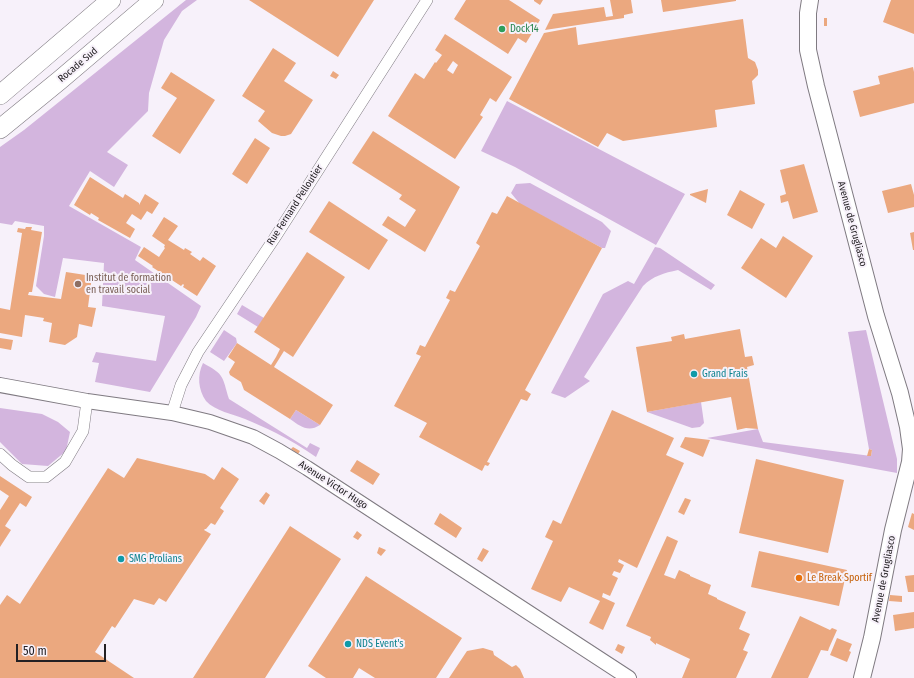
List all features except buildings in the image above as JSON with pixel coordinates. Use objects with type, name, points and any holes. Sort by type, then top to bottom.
[{"type":"highway","points":[[0,95],[111,0]]},
{"type":"highway","name":"Rocade Sud","points":[[0,128],[60,80],[154,0]]},
{"type":"main road","name":"Avenue de Grugliasco","points":[[810,0],[808,13],[808,50],[816,86],[854,236],[900,393],[908,427],[911,449],[909,462],[910,479],[894,530],[872,638],[862,678]]},
{"type":"main road","name":"Avenue de Grugliasco","points":[[816,86],[818,13],[821,0]]},
{"type":"street","name":"Rue Fernand Pelloutier","points":[[172,413],[181,385],[198,352],[274,239],[427,0]]},
{"type":"street","name":"Avenue Victor Hugo","points":[[0,385],[87,401],[172,413],[224,426],[253,438],[279,451],[629,678]]},
{"type":"street","points":[[0,454],[12,466],[28,477],[46,477],[65,462],[83,431],[87,401]]},
{"type":"shaded area","points":[[186,0],[197,0],[182,11],[164,40],[149,93],[148,111],[107,152],[128,165],[114,187],[90,171],[69,206],[141,247],[135,260],[201,306],[196,317],[150,392],[95,382],[99,363],[92,362],[96,352],[156,361],[165,316],[102,306],[104,263],[63,258],[55,297],[44,294],[36,286],[44,236],[44,226],[15,221],[12,225],[0,223],[0,147],[24,130]]},
{"type":"shaded area","points":[[507,101],[685,194],[656,245],[515,167],[481,151]]},
{"type":"shaded area","points":[[530,183],[602,222],[611,231],[605,248],[602,248],[520,204],[511,193],[516,184]]},
{"type":"shaded area","points":[[655,247],[660,248],[715,285],[711,290],[678,270],[655,277],[643,286],[584,377],[590,381],[565,398],[551,393],[603,294],[628,281],[634,284]]},
{"type":"shaded area","points":[[242,305],[264,318],[258,327],[237,314]]},
{"type":"shaded area","points":[[224,330],[236,338],[237,343],[224,361],[210,352]]},
{"type":"shaded area","points":[[866,330],[897,459],[897,473],[707,438],[758,429],[763,442],[871,456],[872,450],[869,449],[848,332]]},
{"type":"shaded area","points":[[203,363],[215,370],[222,377],[229,399],[307,448],[310,443],[320,448],[316,457],[276,433],[219,410],[206,401],[201,392],[199,382]]},
{"type":"shaded area","points":[[701,402],[704,423],[700,427],[692,428],[647,412]]},
{"type":"shaded area","points":[[0,408],[42,414],[58,422],[70,432],[66,451],[48,466],[22,464],[0,442]]},
{"type":"shaded area","points":[[296,410],[320,425],[312,428],[304,428],[297,424],[290,419]]},
{"type":"place","name":"Dock14","points":[[502,29]]},
{"type":"place","name":"Institut de formation en travail social","points":[[78,284]]},
{"type":"place","name":"Grand Frais","points":[[694,374]]},
{"type":"place","name":"SMG Prolians","points":[[121,559]]},
{"type":"place","name":"Le Break Sportif","points":[[799,578]]},
{"type":"place","name":"NDS Event's","points":[[348,644]]}]
